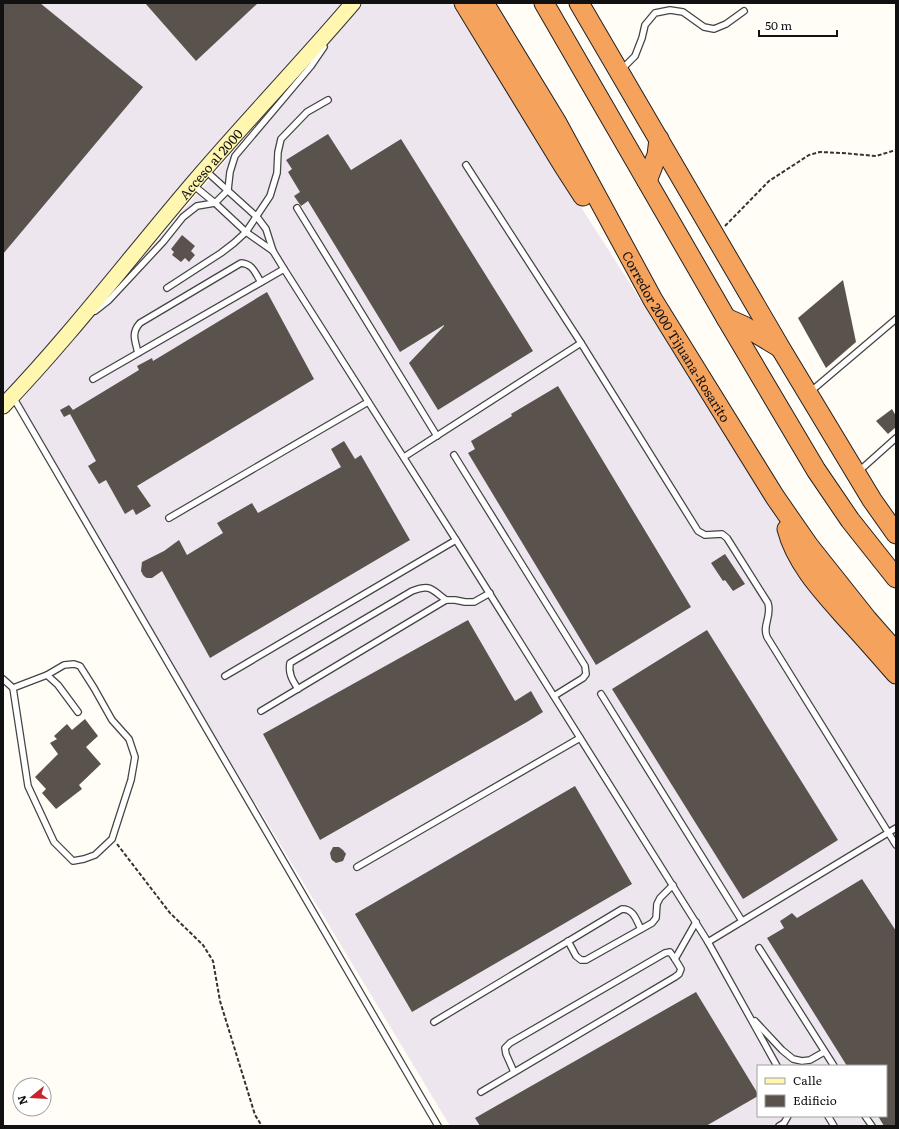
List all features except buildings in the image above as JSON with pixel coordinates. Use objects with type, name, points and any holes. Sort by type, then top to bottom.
[{"type":"highway","points":[[464,3],[563,165],[653,300]]},
{"type":"highway","name":"Corredor 2000 Tijuana-Rosarito","points":[[484,3],[556,123],[653,300],[781,506],[809,546],[867,619],[896,652]]},
{"type":"highway","points":[[544,3],[726,318],[816,470],[850,520],[896,578]]},
{"type":"highway","points":[[579,3],[781,349],[872,500],[896,534]]},
{"type":"highway","points":[[647,181],[657,155],[659,139]]},
{"type":"highway","points":[[726,318],[750,329],[781,349]]},
{"type":"highway","points":[[781,506],[789,536],[803,565],[830,599],[896,674]]},
{"type":"street","name":"Acceso al 2000","points":[[8,401],[77,324],[105,288],[192,184],[351,6]]},
{"type":"lane","name":"Acceso al 2000","points":[[228,190],[230,172],[235,156],[311,66],[351,6]]},
{"type":"lane","points":[[619,71],[635,56],[645,25],[655,13],[670,10],[683,12],[704,27],[714,29],[726,24],[744,11]]},
{"type":"lane","points":[[167,288],[234,244],[246,232],[270,196],[277,173],[278,152],[282,139],[308,112],[328,100]]},
{"type":"lane","points":[[466,165],[581,343],[698,531],[705,535],[722,534],[727,538],[768,603],[770,613],[765,630],[767,638],[896,845]]},
{"type":"lane","points":[[205,170],[257,217],[266,229],[273,251],[284,269],[490,593],[696,922],[776,1065]]},
{"type":"lane","points":[[192,184],[246,232],[273,251]]},
{"type":"lane","points":[[215,203],[228,190]]},
{"type":"lane","name":"Acceso al 2000","points":[[77,324],[109,300],[163,242],[183,218],[197,206],[215,203]]},
{"type":"lane","points":[[297,208],[438,436]]},
{"type":"lane","points":[[138,353],[134,337],[135,329],[140,323],[241,263],[247,263],[252,267],[260,282]]},
{"type":"lane","points":[[93,379],[284,269]]},
{"type":"lane","points":[[808,393],[896,319]]},
{"type":"lane","points":[[404,457],[581,343]]},
{"type":"lane","points":[[8,401],[438,1126]]},
{"type":"lane","points":[[169,518],[368,402]]},
{"type":"lane","points":[[857,474],[896,438]]},
{"type":"lane","points":[[454,455],[585,666],[586,674],[582,678],[554,696]]},
{"type":"lane","points":[[226,676],[456,540]]},
{"type":"lane","points":[[298,689],[290,675],[290,663],[309,651],[412,591],[423,587],[431,588],[446,600]]},
{"type":"lane","points":[[261,711],[446,600],[474,602],[490,593]]},
{"type":"lane","points":[[3,679],[13,688],[28,786],[54,842],[73,861],[94,855],[112,839],[131,780],[135,757],[129,739],[112,720],[80,666],[74,664],[64,666],[47,675],[13,688]]},
{"type":"lane","points":[[47,675],[58,685],[78,712]]},
{"type":"lane","points":[[601,694],[742,921]]},
{"type":"lane","points":[[357,867],[580,738]]},
{"type":"lane","points":[[708,942],[896,828]]},
{"type":"lane","points":[[568,941],[576,956],[581,960],[586,960],[652,923],[656,918],[657,904],[660,898],[673,885]]},
{"type":"lane","points":[[434,1022],[622,909],[628,909],[632,912],[641,930]]},
{"type":"lane","points":[[676,959],[696,922]]},
{"type":"lane","points":[[759,948],[833,1065]]},
{"type":"lane","points":[[481,1092],[675,977],[679,974],[680,969],[676,959],[670,952],[664,953],[510,1043],[505,1048],[514,1072]]},
{"type":"lane","points":[[750,1017],[782,1050],[793,1059],[802,1061],[810,1060],[824,1052]]},
{"type":"lane","points":[[779,1126],[784,1123],[787,1117]]},
{"type":"lane","points":[[831,1117],[834,1126]]},
{"type":"lane","points":[[866,1117],[872,1126]]},
{"type":"path","points":[[716,236],[769,181],[809,156],[820,152],[876,156],[896,150]]},
{"type":"path","points":[[112,839],[170,913],[203,945],[213,961],[220,1001],[255,1115],[262,1126]]},
{"type":"shaded area","points":[[3,3],[351,3],[3,407]]},
{"type":"shaded area","points":[[360,3],[451,3],[829,596],[896,674],[896,1126],[450,1126],[16,406]]}]
